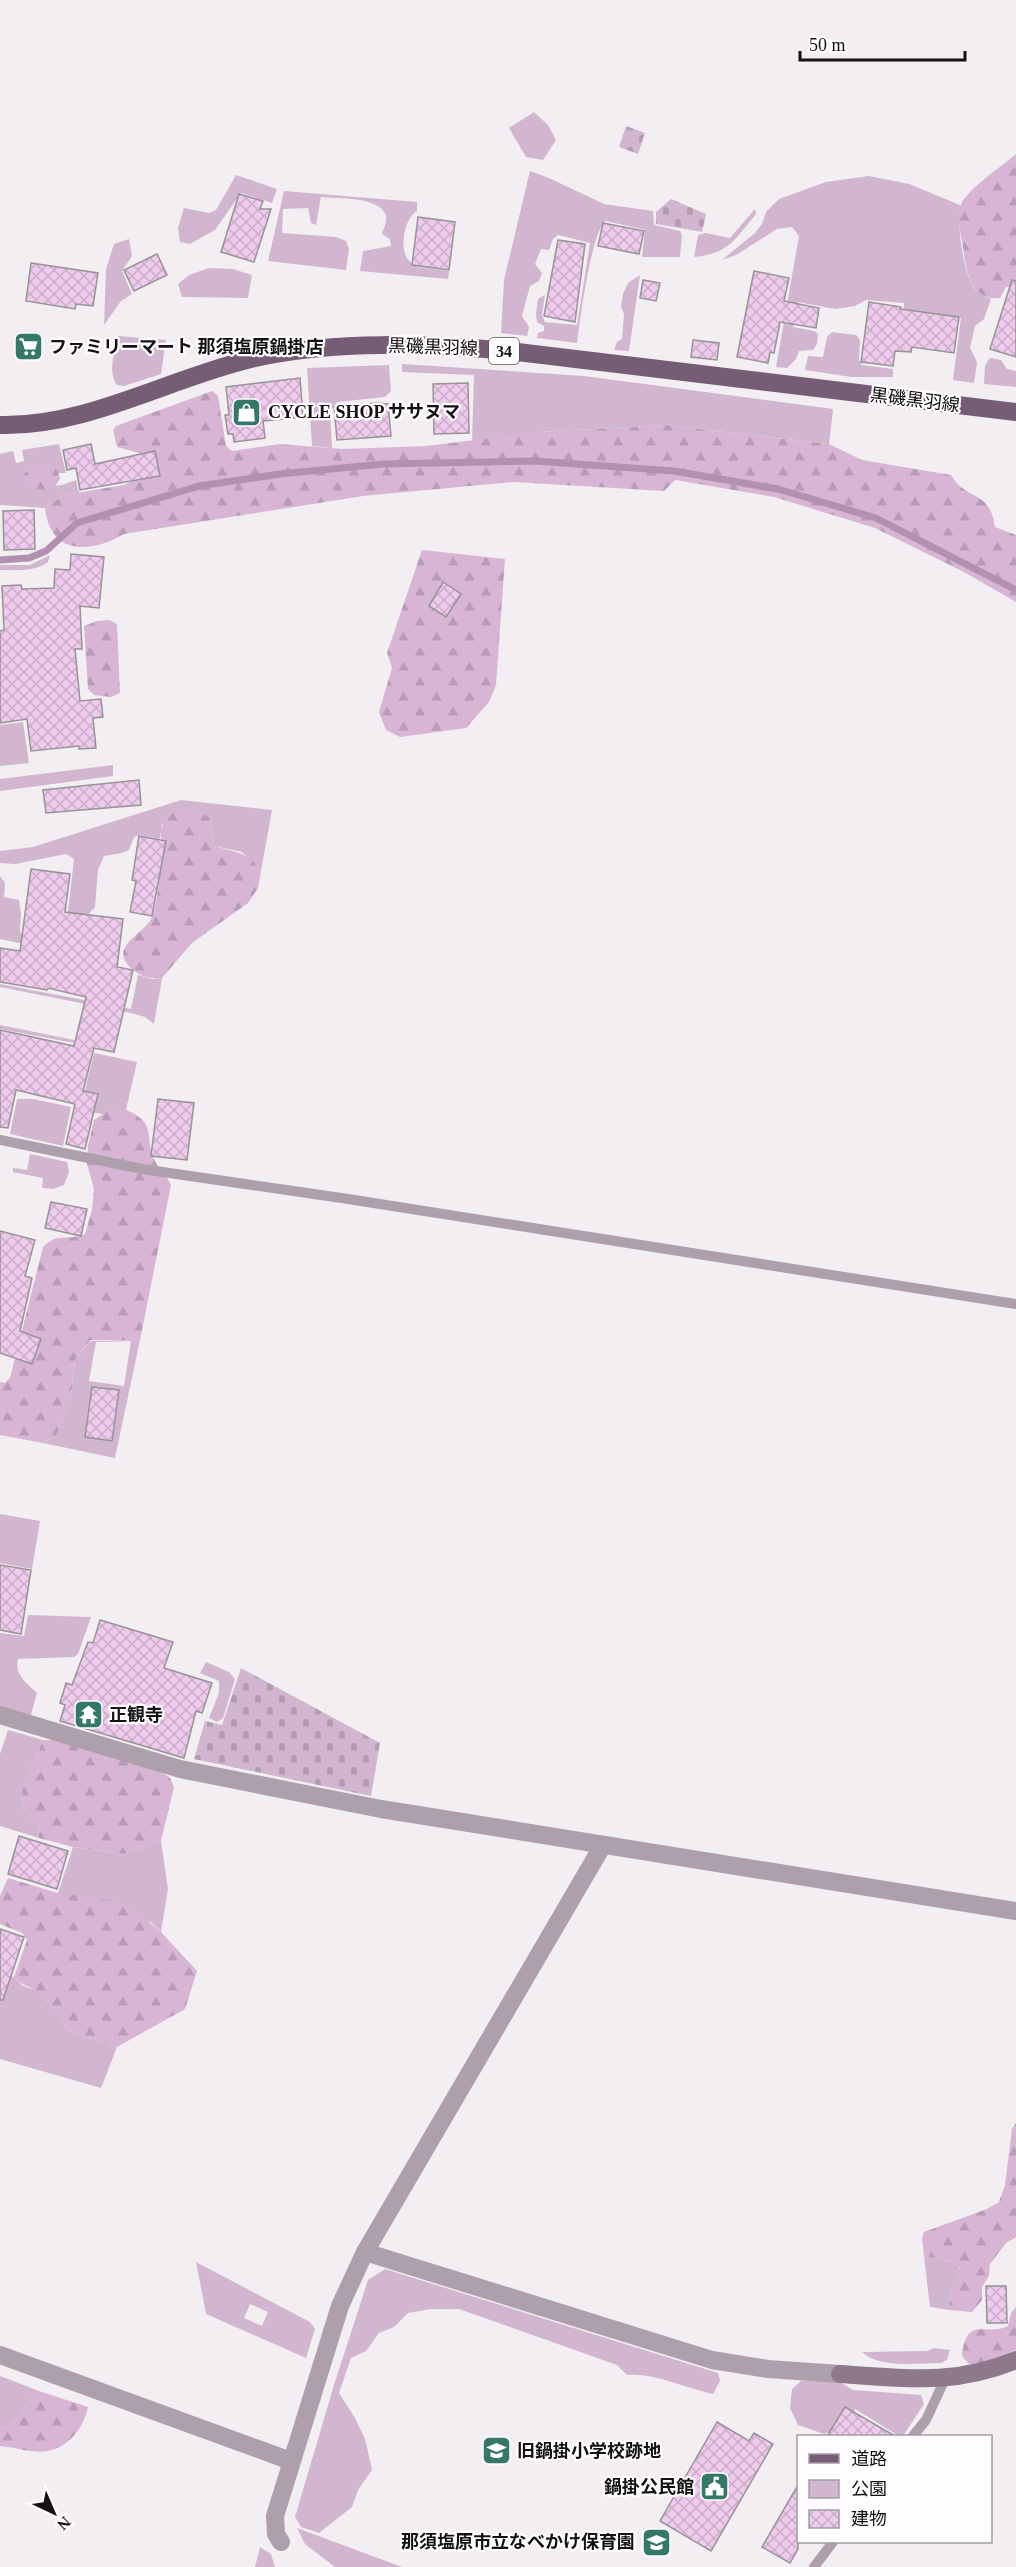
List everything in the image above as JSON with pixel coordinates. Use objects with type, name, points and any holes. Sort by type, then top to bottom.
[{"type":"main road","name":"黒磯黒羽線","points":[[0,425],[55,419],[102,408],[194,375],[256,358],[325,348],[425,344],[509,351],[1016,412]]},
{"type":"street","points":[[0,1715],[180,1769],[381,1809],[1016,1911]]},
{"type":"street","points":[[281,2542],[276,2534],[275,2516],[340,2306],[365,2252],[603,1845]]},
{"type":"street","points":[[365,2252],[712,2360],[768,2369],[932,2380],[965,2377],[1016,2360]]},
{"type":"street","points":[[0,2355],[291,2461]]},
{"type":"lane","points":[[0,1140],[142,1169],[1016,1304]]},
{"type":"lane","points":[[914,2435],[926,2420],[945,2379]]},
{"type":"lane","points":[[814,2567],[832,2543]]},
{"type":"green space","points":[[534,112],[548,125],[556,140],[543,160],[526,157],[509,128]]},
{"type":"green space","points":[[626,126],[645,133],[638,154],[619,147]]},
{"type":"green space","points":[[1016,154],[1016,287],[1006,287],[1000,298],[989,298],[981,294],[970,280],[959,227],[960,208],[971,191]]},
{"type":"green space","points":[[530,171],[604,204],[653,211],[654,225],[680,231],[682,235],[680,257],[642,257],[645,230],[606,221],[601,228],[591,258],[577,343],[537,338],[538,333],[544,331],[544,326],[537,322],[538,299],[545,295],[542,315],[545,322],[577,325],[590,243],[558,235],[553,239],[549,250],[541,249],[535,264],[542,273],[539,281],[530,286],[522,316],[529,327],[527,336],[501,333],[504,280]]},
{"type":"green space","points":[[236,175],[277,189],[272,203],[241,193],[215,230],[190,244],[180,242],[178,228],[184,208],[209,213],[216,210]]},
{"type":"green space","points":[[869,176],[909,184],[960,205],[960,238],[968,276],[978,292],[991,299],[984,319],[975,326],[970,348],[977,362],[974,383],[953,380],[961,318],[924,313],[901,333],[904,303],[866,300],[855,306],[835,309],[798,302],[793,327],[814,331],[818,334],[817,344],[813,350],[799,351],[796,359],[787,368],[776,367],[799,236],[792,227],[777,229],[736,255],[722,260],[755,233],[762,224],[766,212],[779,199],[826,182]]},
{"type":"green space","points":[[284,191],[417,202],[417,211],[409,219],[405,231],[404,251],[416,267],[449,271],[448,279],[360,271],[363,251],[391,246],[390,239],[382,234],[386,216],[382,210],[376,205],[358,200],[321,197],[316,225],[311,223],[308,208],[283,209],[282,233],[336,237],[346,241],[349,249],[346,270],[268,261]]},
{"type":"green space","points":[[671,199],[706,214],[702,232],[656,224],[656,212]]},
{"type":"green space","points":[[755,209],[756,214],[730,244],[716,253],[694,257],[698,235],[705,233],[730,238]]},
{"type":"green space","points":[[129,239],[132,256],[122,271],[132,294],[121,301],[104,325],[106,269],[114,244]]},
{"type":"green space","points":[[209,268],[233,269],[252,275],[248,298],[182,297],[178,284],[189,275]]},
{"type":"green space","points":[[640,275],[629,351],[614,350],[617,342],[622,339],[623,294],[628,283]]},
{"type":"green space","points":[[832,332],[856,335],[860,340],[859,360],[862,365],[893,369],[893,377],[851,377],[805,370],[808,356],[823,357],[827,337]]},
{"type":"green space","points":[[118,336],[166,340],[161,374],[124,386],[117,385],[112,367]]},
{"type":"green space","points":[[990,358],[1001,360],[1007,369],[1016,371],[1016,387],[984,384],[985,366]]},
{"type":"green space","points":[[402,364],[584,376],[833,409],[829,444],[665,425],[540,432],[472,442],[474,375],[402,372]]},
{"type":"green space","points":[[389,365],[391,391],[385,397],[337,402],[330,411],[332,448],[312,446],[307,368]]},
{"type":"green space","points":[[212,391],[218,396],[226,446],[232,451],[279,444],[342,449],[426,446],[540,432],[665,425],[829,444],[862,460],[951,475],[958,484],[988,506],[995,527],[1016,535],[1016,602],[964,572],[875,528],[774,497],[675,480],[664,491],[514,482],[363,496],[124,534],[111,541],[85,547],[63,542],[55,535],[48,523],[45,508],[64,495],[124,485],[153,471],[150,456],[117,447],[113,430],[116,426]]},
{"type":"green space","points":[[59,444],[66,473],[27,473],[41,487],[62,485],[76,480],[79,493],[64,495],[45,508],[0,505],[0,454],[13,451],[16,463],[24,461],[22,450]]},
{"type":"green space","points":[[41,465],[52,465],[58,471],[60,479],[54,488],[43,490],[26,486],[23,480],[25,473]]},
{"type":"green space","points":[[422,550],[505,559],[496,685],[489,702],[466,728],[400,737],[386,730],[379,712],[392,668],[387,653]],"holes":[[[444,583],[461,594],[446,617],[429,606]]]},
{"type":"green space","points":[[50,555],[48,562],[37,567],[25,570],[0,570],[0,565],[30,565]]},
{"type":"green space","points":[[109,620],[117,624],[120,693],[111,697],[94,695],[88,689],[84,626],[97,621]]},
{"type":"green space","points":[[23,722],[29,763],[0,766],[0,725]]},
{"type":"green space","points":[[113,765],[113,776],[0,791],[0,779]]},
{"type":"green space","points":[[181,800],[272,810],[261,871],[242,852],[214,846],[210,818],[162,824],[160,839],[140,835],[134,837],[129,850],[104,856],[98,870],[95,907],[85,918],[81,956],[0,939],[0,876],[5,883],[4,897],[19,900],[20,932],[24,937],[64,918],[68,911],[74,859],[66,854],[15,864],[0,863],[0,851],[33,847]]},
{"type":"green space","points":[[195,808],[210,818],[214,846],[246,856],[256,864],[261,871],[258,888],[248,903],[192,943],[162,978],[146,977],[132,969],[125,961],[123,954],[125,947],[152,917],[159,882],[163,823],[172,814]]},
{"type":"green space","points":[[138,975],[152,979],[162,978],[154,1024],[145,1017],[131,1013],[0,987],[0,984],[131,1009]]},
{"type":"green space","points":[[0,1025],[74,1040],[74,1043],[0,1029]]},
{"type":"green space","points":[[94,1053],[137,1062],[124,1118],[80,1110]]},
{"type":"green space","points":[[17,1099],[33,1099],[71,1107],[63,1146],[10,1134]]},
{"type":"green space","points":[[125,1109],[136,1115],[146,1125],[155,1161],[171,1185],[141,1335],[135,1340],[90,1340],[75,1360],[70,1403],[56,1436],[43,1443],[0,1435],[0,1382],[5,1383],[10,1378],[43,1247],[54,1239],[85,1234],[92,1210],[94,1189],[87,1164],[88,1146],[94,1120],[108,1111]]},
{"type":"green space","points":[[30,1154],[67,1162],[69,1172],[64,1185],[53,1189],[42,1188],[43,1178],[13,1172],[13,1168],[27,1170]]},
{"type":"green space","points":[[141,1335],[115,1458],[43,1443],[56,1436],[70,1403],[75,1360],[90,1341],[135,1340]],"holes":[[[131,1341],[124,1386],[89,1381],[96,1342]],[[92,1387],[119,1391],[112,1441],[85,1437]]]},
{"type":"green space","points":[[0,1514],[40,1521],[32,1569],[0,1563]]},
{"type":"green space","points":[[28,1615],[91,1617],[78,1654],[74,1657],[18,1659],[20,1674],[37,1693],[31,1715],[0,1709],[0,1633],[24,1636]]},
{"type":"green space","points":[[206,1662],[229,1672],[235,1679],[223,1718],[217,1722],[209,1718],[219,1693],[219,1681],[200,1673]]},
{"type":"green space","points":[[241,1668],[380,1743],[371,1796],[194,1759],[205,1721],[222,1725]]},
{"type":"green space","points":[[8,1730],[43,1740],[22,1790],[23,1808],[38,1824],[39,1838],[0,1826],[0,1754]]},
{"type":"green space","points":[[43,1740],[57,1740],[159,1770],[170,1778],[174,1787],[161,1841],[123,1854],[73,1847],[39,1838],[38,1824],[23,1808],[22,1790]]},
{"type":"green space","points":[[161,1841],[168,1889],[161,1932],[151,1922],[58,1893],[73,1847],[123,1854]]},
{"type":"green space","points":[[8,1878],[58,1893],[114,1901],[134,1909],[161,1932],[197,1971],[185,2009],[117,2047],[67,2030],[58,2014],[46,2000],[14,1977],[27,1940],[22,1933],[0,1924],[0,1896]]},
{"type":"green space","points":[[0,1972],[14,1977],[23,1986],[36,1990],[54,2008],[67,2030],[117,2047],[101,2088],[0,2059]]},
{"type":"green space","points":[[1016,2123],[1016,2237],[1006,2243],[990,2264],[989,2276],[982,2287],[982,2300],[972,2312],[949,2310],[950,2295],[960,2269],[956,2263],[924,2256],[922,2238],[924,2232],[987,2209],[999,2202],[1005,2185],[1012,2129]]},
{"type":"green space","points":[[924,2256],[956,2263],[960,2270],[950,2295],[949,2310],[930,2307]]},
{"type":"green space","points":[[196,2262],[310,2322],[315,2329],[306,2358],[206,2314]],"holes":[[[250,2304],[268,2312],[262,2326],[244,2318]]]},
{"type":"green space","points":[[385,2269],[718,2373],[720,2381],[713,2394],[649,2376],[627,2375],[617,2365],[459,2309],[431,2309],[408,2313],[394,2327],[379,2333],[366,2351],[351,2358],[339,2393],[365,2439],[372,2470],[358,2490],[352,2507],[319,2533],[301,2527],[295,2517],[368,2280]]},
{"type":"green space","points":[[1016,2307],[1016,2350],[982,2364],[969,2364],[962,2356],[968,2335],[978,2329],[1000,2329],[1008,2326],[1011,2313]]},
{"type":"green space","points":[[934,2348],[950,2350],[947,2360],[941,2363],[889,2363],[879,2361],[862,2352],[927,2351]]},
{"type":"green space","points":[[0,2376],[39,2391],[13,2423],[0,2429]]},
{"type":"green space","points":[[824,2379],[838,2381],[853,2390],[921,2395],[924,2404],[904,2435],[897,2435],[855,2409],[846,2421],[824,2434],[798,2425],[790,2408],[792,2389],[801,2381]]},
{"type":"green space","points":[[39,2391],[88,2407],[79,2429],[69,2441],[48,2451],[0,2446],[0,2429],[13,2423]]},
{"type":"green space","points":[[297,2528],[402,2567],[335,2567],[305,2544]]},
{"type":"green space","points":[[260,2547],[271,2554],[275,2567],[255,2567]]},
{"type":"building","points":[[239,194],[263,201],[260,209],[271,209],[254,262],[221,252]]},
{"type":"building","points":[[418,217],[455,222],[449,270],[412,265]]},
{"type":"building","points":[[603,223],[644,231],[639,254],[598,246]]},
{"type":"building","points":[[558,240],[585,244],[575,322],[544,316]]},
{"type":"building","points":[[157,254],[167,275],[134,291],[124,270]]},
{"type":"building","points":[[31,263],[98,273],[93,306],[76,304],[75,309],[26,301]]},
{"type":"building","points":[[754,271],[789,278],[784,301],[819,308],[816,328],[780,322],[774,353],[770,352],[768,363],[737,357]]},
{"type":"building","points":[[643,280],[660,283],[656,301],[640,298]]},
{"type":"building","points":[[1012,280],[1016,281],[1016,357],[990,349]]},
{"type":"building","points":[[869,302],[901,307],[900,309],[959,317],[954,353],[912,347],[911,352],[895,351],[893,366],[861,362]]},
{"type":"building","points":[[693,340],[719,343],[717,360],[691,357]]},
{"type":"building","points":[[300,378],[303,417],[263,421],[265,438],[234,442],[233,434],[228,434],[225,415],[229,415],[226,387]]},
{"type":"building","points":[[468,383],[469,433],[434,434],[433,384]]},
{"type":"building","points":[[388,404],[391,436],[337,440],[334,407]]},
{"type":"building","points":[[91,444],[95,464],[155,451],[160,476],[80,490],[76,468],[67,470],[63,450]]},
{"type":"building","points":[[34,510],[35,549],[4,550],[3,511]]},
{"type":"building","points":[[71,554],[104,557],[99,608],[80,606],[82,649],[75,649],[80,701],[101,699],[103,717],[93,718],[96,748],[79,749],[79,746],[31,751],[27,719],[0,723],[0,631],[4,630],[2,586],[21,585],[22,589],[54,588],[55,569],[70,570]]},
{"type":"building","points":[[443,582],[461,594],[446,617],[429,606]]},
{"type":"building","points":[[139,780],[141,805],[46,813],[43,790]]},
{"type":"building","points":[[139,836],[166,841],[152,916],[130,912],[136,881],[132,880]]},
{"type":"building","points":[[31,869],[70,874],[65,912],[123,919],[117,967],[133,970],[114,1052],[94,1048],[83,1091],[98,1094],[85,1149],[66,1144],[75,1104],[16,1090],[8,1128],[0,1127],[0,1030],[74,1046],[86,997],[48,988],[47,990],[0,982],[0,948],[20,951]]},
{"type":"building","points":[[158,1099],[194,1103],[187,1160],[151,1156]]},
{"type":"building","points":[[51,1202],[87,1209],[81,1236],[45,1228]]},
{"type":"building","points":[[0,1231],[35,1240],[25,1276],[32,1278],[20,1331],[41,1339],[32,1364],[0,1353]]},
{"type":"building","points":[[92,1387],[119,1390],[112,1441],[85,1437]]},
{"type":"building","points":[[0,1565],[31,1570],[21,1634],[0,1630]]},
{"type":"building","points":[[100,1620],[173,1642],[164,1668],[212,1683],[202,1713],[196,1711],[184,1758],[60,1721],[65,1705],[60,1703],[66,1683],[72,1685],[88,1642],[93,1643]]},
{"type":"building","points":[[19,1836],[68,1851],[57,1889],[8,1874]]},
{"type":"building","points":[[0,1929],[24,1937],[3,2000],[0,2000]]},
{"type":"building","points":[[986,2286],[1006,2286],[1007,2323],[987,2323]]},
{"type":"building","points":[[845,2407],[893,2435],[828,2435]]},
{"type":"building","points":[[717,2422],[749,2441],[754,2433],[773,2444],[711,2551],[660,2521]]},
{"type":"building","points":[[797,2487],[798,2549],[790,2563],[762,2547]]},
{"type":"waterway","points":[[0,560],[29,558],[46,551],[77,523],[199,486],[280,474],[383,464],[535,461],[674,471],[778,489],[876,518],[1016,590]]},
{"type":"place","name":"ファミリーマート 那須塩原鍋掛店","points":[[28,347]]},
{"type":"place","name":"CYCLE SHOP ササヌマ","points":[[247,412]]},
{"type":"place","name":"正観寺","points":[[88,1715]]},
{"type":"place","name":"旧鍋掛小学校跡地","points":[[496,2451]]},
{"type":"place","name":"鍋掛公民館","points":[[715,2487]]},
{"type":"place","name":"那須塩原市立なべかけ保育園","points":[[656,2542]]}]
